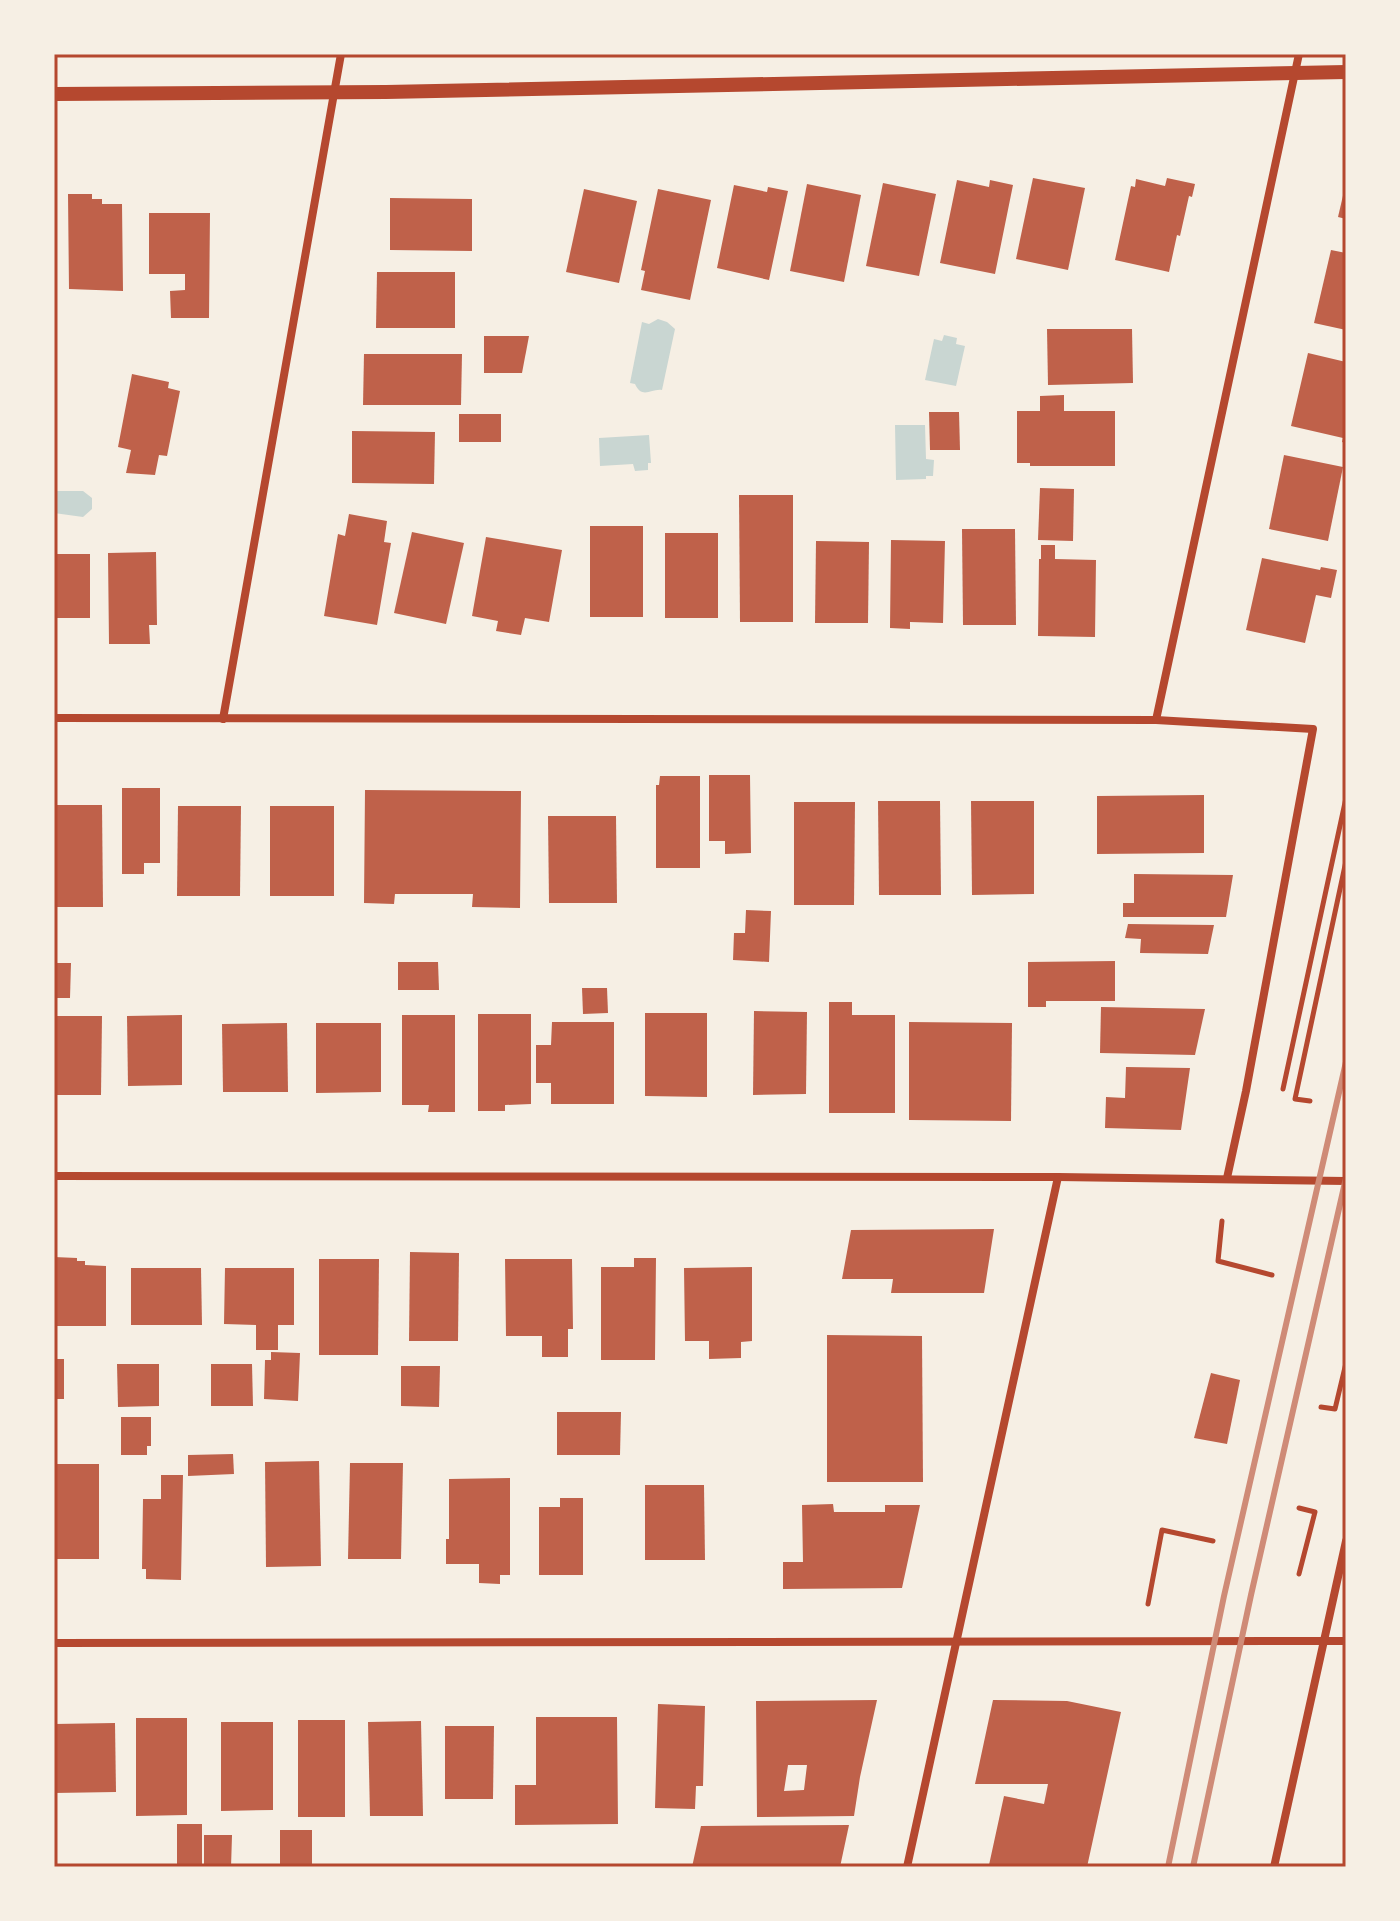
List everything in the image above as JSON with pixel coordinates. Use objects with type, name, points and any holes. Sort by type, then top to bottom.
[{"type":"street","points":[[223,719],[341,54]]},
{"type":"street","points":[[1156,720],[1299,54]]},
{"type":"street","points":[[54,94],[334,93],[1346,72]]},
{"type":"street","points":[[54,718],[1156,720],[1313,729],[1227,1178]]},
{"type":"street","points":[[54,1176],[1058,1177],[1346,1181]]},
{"type":"street","points":[[907,1867],[1058,1177]]},
{"type":"street","points":[[1274,1867],[1346,1541]]},
{"type":"street","points":[[54,1643],[1346,1641]]},
{"type":"path","points":[[1283,1089],[1346,798]]},
{"type":"path","points":[[1310,1101],[1295,1099],[1346,861]]},
{"type":"path","points":[[1222,1221],[1218,1261],[1272,1275]]},
{"type":"path","points":[[1321,1407],[1335,1409],[1346,1363]]},
{"type":"path","points":[[1299,1508],[1315,1512],[1299,1574]]},
{"type":"path","points":[[1148,1604],[1162,1530],[1213,1541]]},
{"type":"shaded area","points":[[658,319],[675,329],[662,390],[644,392],[630,383],[642,322],[649,324]]},
{"type":"shaded area","points":[[944,335],[957,338],[956,344],[965,346],[956,386],[925,380],[934,339],[942,341]]},
{"type":"shaded area","points":[[895,425],[925,425],[926,459],[934,460],[933,476],[896,480]]},
{"type":"shaded area","points":[[649,435],[651,463],[648,463],[648,470],[635,471],[633,464],[600,466],[599,438]]},
{"type":"shaded area","points":[[54,491],[83,491],[92,498],[92,509],[83,517],[54,513]]},
{"type":"building","points":[[1033,178],[1085,188],[1068,270],[1016,259]]},
{"type":"building","points":[[1167,178],[1195,184],[1192,197],[1189,196],[1180,236],[1177,235],[1169,272],[1115,260],[1131,186],[1135,187],[1136,179],[1165,186]]},
{"type":"building","points":[[957,180],[989,187],[990,180],[1013,185],[995,274],[940,263]]},
{"type":"building","points":[[883,183],[936,194],[919,276],[866,266]]},
{"type":"building","points":[[807,184],[861,195],[844,282],[790,271]]},
{"type":"building","points":[[734,185],[767,192],[768,187],[788,191],[769,280],[717,268]]},
{"type":"building","points":[[1346,187],[1346,219],[1338,217]]},
{"type":"building","points":[[584,189],[637,201],[619,283],[566,272]]},
{"type":"building","points":[[658,189],[711,200],[690,300],[641,290],[645,271],[641,270]]},
{"type":"building","points":[[68,194],[92,194],[92,199],[102,199],[102,204],[122,204],[123,291],[69,289]]},
{"type":"building","points":[[390,198],[472,199],[472,251],[390,250]]},
{"type":"building","points":[[149,213],[210,213],[209,318],[171,318],[170,291],[185,290],[185,274],[149,274]]},
{"type":"building","points":[[1331,250],[1346,253],[1346,330],[1314,323]]},
{"type":"building","points":[[377,272],[455,272],[455,328],[376,328]]},
{"type":"building","points":[[1047,329],[1132,329],[1133,383],[1048,385]]},
{"type":"building","points":[[484,336],[529,336],[522,373],[484,373]]},
{"type":"building","points":[[1308,353],[1346,362],[1346,443],[1342,442],[1343,438],[1291,426]]},
{"type":"building","points":[[364,354],[462,354],[461,405],[363,405]]},
{"type":"building","points":[[132,374],[169,382],[168,388],[180,391],[167,456],[159,455],[155,475],[126,473],[131,450],[118,447]]},
{"type":"building","points":[[1064,395],[1064,411],[1115,411],[1115,466],[1030,466],[1030,463],[1017,463],[1017,411],[1040,411],[1040,396]]},
{"type":"building","points":[[929,412],[959,412],[960,450],[930,450]]},
{"type":"building","points":[[459,414],[501,414],[501,442],[459,442]]},
{"type":"building","points":[[352,431],[435,432],[434,484],[352,483]]},
{"type":"building","points":[[1284,455],[1343,467],[1328,541],[1269,529]]},
{"type":"building","points":[[1040,488],[1074,489],[1073,541],[1038,540]]},
{"type":"building","points":[[739,495],[793,495],[793,622],[740,622]]},
{"type":"building","points":[[349,514],[387,521],[384,542],[391,543],[377,625],[324,616],[338,534],[345,536]]},
{"type":"building","points":[[590,526],[643,526],[643,617],[590,617]]},
{"type":"building","points":[[962,529],[1015,529],[1016,625],[963,625]]},
{"type":"building","points":[[412,532],[464,543],[446,624],[394,613]]},
{"type":"building","points":[[665,533],[718,533],[718,618],[665,618]]},
{"type":"building","points":[[486,537],[562,550],[549,622],[525,618],[521,635],[496,631],[498,621],[472,616]]},
{"type":"building","points":[[891,540],[945,541],[943,623],[910,622],[910,629],[890,628]]},
{"type":"building","points":[[816,541],[869,542],[868,623],[815,623]]},
{"type":"building","points":[[1041,545],[1055,545],[1055,559],[1096,560],[1095,637],[1038,636]]},
{"type":"building","points":[[156,552],[157,625],[149,625],[150,644],[109,644],[108,553]]},
{"type":"building","points":[[54,554],[90,554],[90,618],[54,618]]},
{"type":"building","points":[[1262,558],[1320,570],[1321,567],[1337,570],[1331,598],[1316,595],[1305,643],[1246,630]]},
{"type":"building","points":[[709,775],[750,775],[751,853],[725,854],[725,841],[709,841]]},
{"type":"building","points":[[660,776],[700,776],[700,868],[656,868],[656,785],[659,785]]},
{"type":"building","points":[[122,788],[160,788],[160,863],[144,863],[144,874],[122,874]]},
{"type":"building","points":[[365,790],[521,791],[520,908],[472,907],[473,894],[395,894],[394,904],[364,903]]},
{"type":"building","points":[[1204,795],[1204,853],[1097,854],[1097,796]]},
{"type":"building","points":[[878,801],[940,801],[941,895],[879,895]]},
{"type":"building","points":[[971,801],[1034,801],[1034,894],[972,895]]},
{"type":"building","points":[[794,802],[855,802],[854,905],[794,905]]},
{"type":"building","points":[[54,805],[102,805],[103,907],[54,907]]},
{"type":"building","points":[[178,806],[241,806],[240,896],[177,896]]},
{"type":"building","points":[[270,806],[334,806],[334,896],[270,896]]},
{"type":"building","points":[[548,816],[616,816],[617,903],[549,903]]},
{"type":"building","points":[[1134,874],[1233,875],[1226,917],[1123,917],[1123,903],[1134,903]]},
{"type":"building","points":[[746,910],[771,911],[769,962],[733,960],[734,933],[745,933]]},
{"type":"building","points":[[1128,924],[1214,925],[1208,954],[1140,953],[1141,939],[1125,938]]},
{"type":"building","points":[[1115,961],[1115,1001],[1046,1001],[1046,1007],[1028,1007],[1028,962]]},
{"type":"building","points":[[398,962],[438,962],[439,990],[398,990]]},
{"type":"building","points":[[54,963],[71,963],[70,998],[54,998]]},
{"type":"building","points":[[582,988],[607,988],[608,1013],[583,1014]]},
{"type":"building","points":[[829,1002],[852,1002],[852,1015],[895,1015],[895,1113],[829,1113]]},
{"type":"building","points":[[1101,1007],[1205,1009],[1195,1055],[1100,1053]]},
{"type":"building","points":[[754,1011],[807,1012],[806,1094],[753,1095]]},
{"type":"building","points":[[645,1013],[707,1013],[707,1097],[645,1096]]},
{"type":"building","points":[[478,1014],[531,1014],[531,1104],[505,1105],[505,1111],[478,1111]]},
{"type":"building","points":[[182,1015],[182,1085],[128,1086],[127,1016]]},
{"type":"building","points":[[402,1015],[455,1015],[455,1112],[428,1112],[429,1105],[402,1105]]},
{"type":"building","points":[[54,1016],[102,1016],[101,1095],[54,1095]]},
{"type":"building","points":[[552,1022],[614,1022],[614,1104],[551,1104],[551,1083],[536,1083],[536,1045],[551,1045]]},
{"type":"building","points":[[909,1022],[1012,1023],[1011,1121],[909,1120]]},
{"type":"building","points":[[287,1023],[288,1092],[223,1092],[222,1024]]},
{"type":"building","points":[[316,1023],[381,1023],[381,1092],[316,1093]]},
{"type":"building","points":[[1126,1067],[1190,1068],[1181,1130],[1105,1128],[1106,1097],[1125,1098]]},
{"type":"building","points":[[994,1229],[984,1293],[891,1293],[893,1279],[842,1279],[851,1230]]},
{"type":"building","points":[[410,1252],[459,1253],[458,1341],[409,1341]]},
{"type":"building","points":[[54,1257],[77,1258],[77,1261],[85,1261],[85,1265],[106,1266],[106,1326],[54,1326]]},
{"type":"building","points":[[634,1258],[656,1258],[655,1360],[601,1360],[601,1267],[634,1267]]},
{"type":"building","points":[[319,1259],[379,1259],[378,1355],[319,1355]]},
{"type":"building","points":[[505,1259],[572,1259],[573,1329],[568,1329],[568,1357],[542,1357],[542,1336],[506,1336]]},
{"type":"building","points":[[752,1267],[752,1341],[741,1342],[741,1358],[709,1359],[709,1341],[685,1341],[684,1268]]},
{"type":"building","points":[[131,1268],[201,1268],[202,1325],[131,1325]]},
{"type":"building","points":[[225,1268],[294,1268],[294,1325],[278,1325],[278,1350],[256,1350],[256,1325],[224,1324]]},
{"type":"building","points":[[827,1335],[922,1336],[923,1482],[827,1482]]},
{"type":"building","points":[[271,1352],[300,1353],[298,1401],[264,1399],[265,1360],[271,1360]]},
{"type":"building","points":[[54,1359],[64,1359],[64,1399],[54,1399]]},
{"type":"building","points":[[117,1364],[159,1364],[159,1406],[118,1407]]},
{"type":"building","points":[[211,1364],[252,1364],[253,1406],[211,1406]]},
{"type":"building","points":[[401,1366],[440,1366],[439,1407],[401,1406]]},
{"type":"building","points":[[1211,1373],[1240,1380],[1227,1444],[1194,1438]]},
{"type":"building","points":[[557,1412],[621,1412],[620,1455],[557,1455]]},
{"type":"building","points":[[121,1417],[151,1417],[151,1446],[147,1446],[147,1455],[121,1455]]},
{"type":"building","points":[[233,1454],[234,1474],[188,1476],[188,1455]]},
{"type":"building","points":[[319,1461],[321,1566],[266,1567],[265,1462]]},
{"type":"building","points":[[350,1463],[403,1463],[401,1559],[348,1559]]},
{"type":"building","points":[[54,1464],[99,1464],[99,1559],[54,1559]]},
{"type":"building","points":[[161,1475],[183,1475],[181,1580],[146,1579],[146,1569],[142,1569],[143,1499],[161,1499]]},
{"type":"building","points":[[510,1478],[510,1575],[500,1575],[500,1584],[479,1583],[479,1564],[446,1564],[449,1479]]},
{"type":"building","points":[[645,1485],[704,1485],[705,1560],[645,1560]]},
{"type":"building","points":[[560,1498],[583,1498],[583,1575],[539,1575],[539,1507],[560,1507]]},
{"type":"building","points":[[833,1504],[834,1512],[885,1512],[885,1505],[920,1505],[902,1588],[783,1589],[783,1562],[803,1562],[802,1505]]},
{"type":"building","points":[[877,1700],[854,1816],[757,1817],[756,1701]],"holes":[[[788,1765],[807,1765],[804,1790],[784,1791]]]},
{"type":"building","points":[[993,1700],[1067,1701],[1121,1712],[1087,1867],[989,1865],[1004,1796],[1044,1804],[1048,1784],[975,1784]]},
{"type":"building","points":[[658,1704],[705,1706],[703,1786],[696,1786],[695,1809],[655,1808]]},
{"type":"building","points":[[536,1717],[617,1717],[618,1824],[515,1825],[515,1785],[536,1785]]},
{"type":"building","points":[[136,1718],[187,1718],[187,1815],[136,1816]]},
{"type":"building","points":[[298,1720],[345,1720],[345,1817],[298,1817]]},
{"type":"building","points":[[421,1721],[423,1816],[370,1816],[368,1722]]},
{"type":"building","points":[[221,1722],[273,1722],[273,1810],[221,1811]]},
{"type":"building","points":[[115,1723],[116,1792],[54,1793],[54,1724]]},
{"type":"building","points":[[445,1726],[494,1726],[493,1799],[445,1799]]},
{"type":"building","points":[[177,1824],[202,1824],[202,1867],[177,1867]]},
{"type":"building","points":[[849,1825],[840,1867],[692,1867],[701,1826]]},
{"type":"building","points":[[280,1830],[312,1830],[312,1867],[280,1867]]},
{"type":"building","points":[[204,1835],[232,1835],[231,1867],[204,1867]]},
{"type":"railway","points":[[1168,1867],[1224,1596],[1346,1062]]},
{"type":"railway","points":[[1193,1867],[1346,1178]]}]
